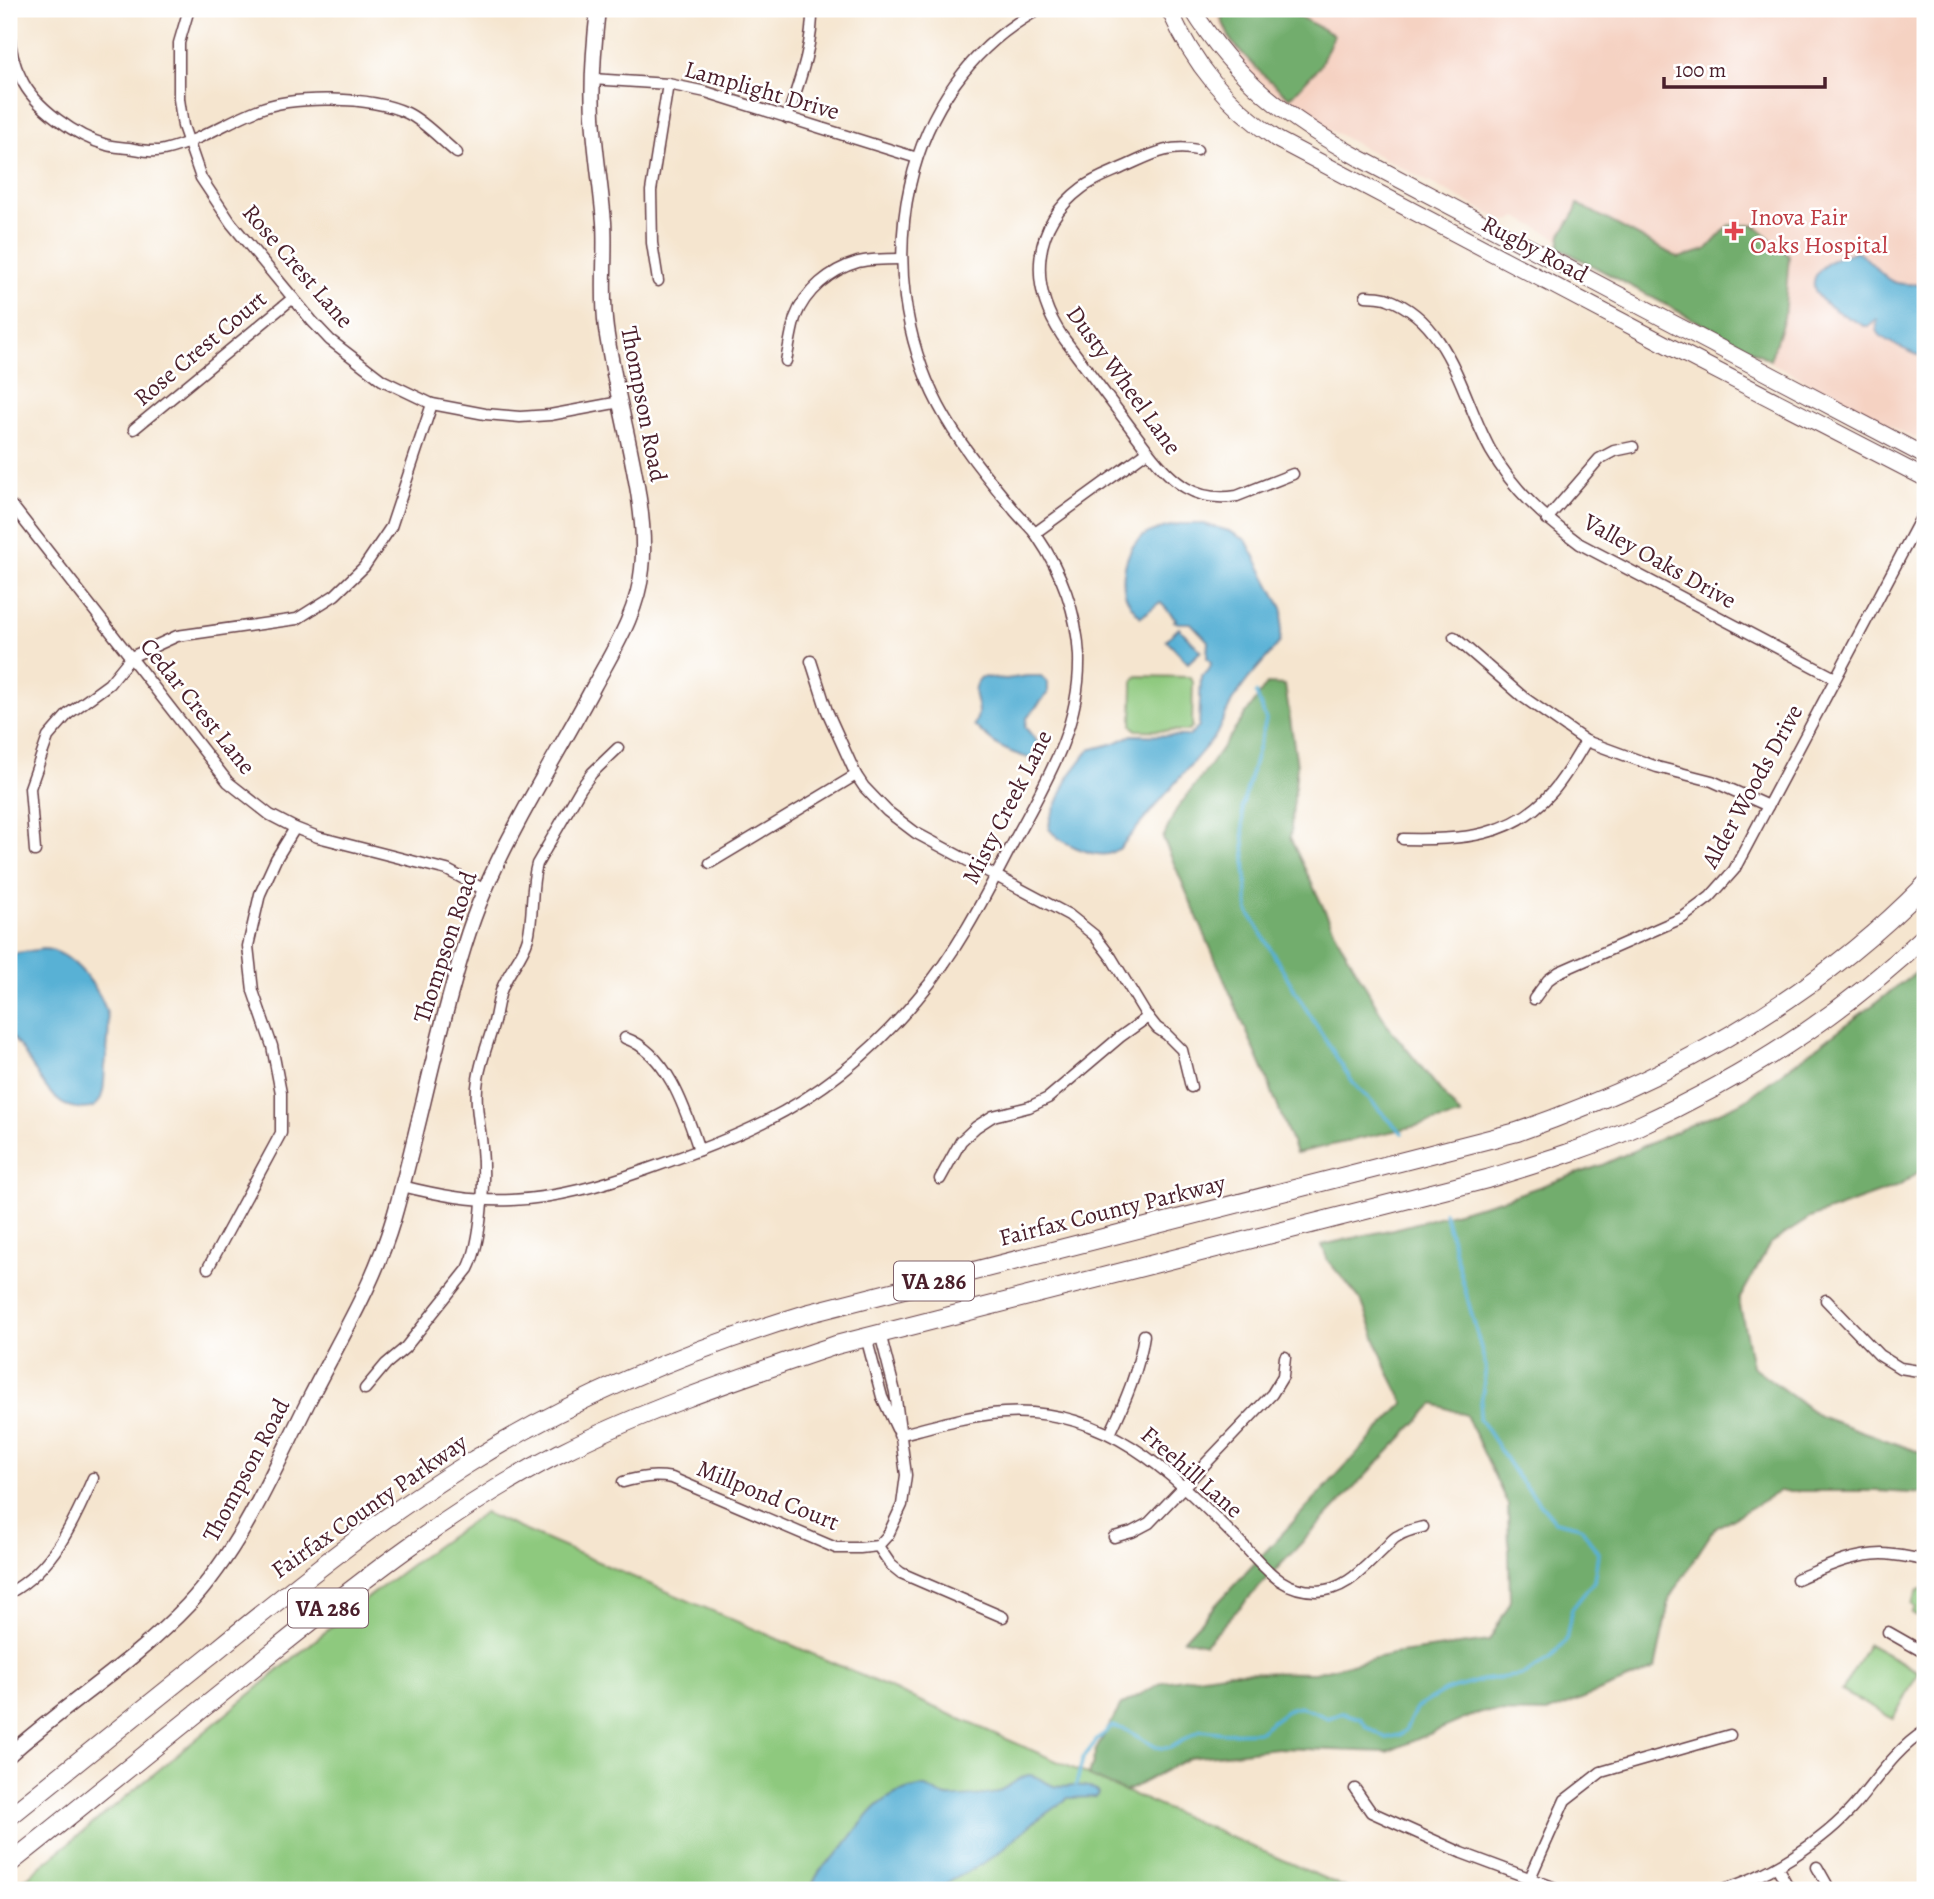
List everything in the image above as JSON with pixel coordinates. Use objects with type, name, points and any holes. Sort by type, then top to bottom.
[{"type":"highway","name":"Fairfax County Parkway","points":[[9,1817],[370,1528],[471,1461],[578,1402],[660,1365],[806,1314],[1517,1132],[1598,1102],[1688,1061],[1768,1014],[1879,929],[1925,885]]},
{"type":"highway","name":"VA 286","points":[[9,1864],[373,1573],[463,1510],[559,1453],[624,1422],[774,1365],[836,1345],[1487,1178],[1592,1144],[1636,1127],[1748,1069],[1855,996],[1925,936]]},
{"type":"main road","name":"Rugby Road","points":[[1169,9],[1195,58],[1219,90],[1255,124],[1278,140],[1925,478]]},
{"type":"main road","name":"Rugby Road","points":[[1192,9],[1203,27],[1248,81],[1312,132],[1925,456]]},
{"type":"street","name":"Rose Crest Lane","points":[[189,9],[179,43],[179,99],[183,126],[201,178],[230,223],[330,340],[382,380],[432,404],[485,414],[520,417],[550,415],[620,402]]},
{"type":"street","name":"Thompson Road","points":[[9,1755],[41,1726],[161,1632],[192,1601],[243,1530],[379,1262],[393,1221],[454,981],[485,890],[515,828],[620,637],[634,605],[643,564],[641,514],[606,326],[603,295],[604,224],[592,79],[598,9]]},
{"type":"street","points":[[787,118],[810,40],[812,9]]},
{"type":"street","name":"Misty Creek Lane","points":[[402,1186],[433,1194],[481,1200],[542,1198],[609,1182],[699,1150],[785,1111],[872,1046],[916,1000],[966,931],[996,876],[1065,741],[1072,720],[1079,654],[1074,618],[1061,580],[1035,533],[970,456],[938,405],[916,349],[906,306],[901,259],[909,194],[917,158],[947,93],[982,50],[1040,9]]},
{"type":"street","points":[[9,32],[20,78],[32,95],[61,121],[84,136],[107,146],[144,152],[164,150],[212,133],[232,120],[261,108],[291,101],[368,102],[388,105],[410,114],[457,153]]},
{"type":"street","name":"Lamplight Drive","points":[[592,79],[668,84],[706,92],[917,158]]},
{"type":"street","points":[[658,281],[652,243],[652,191],[668,84]]},
{"type":"street","name":"Dusty Wheel Lane","points":[[1197,150],[1163,150],[1084,186],[1071,196],[1050,224],[1044,240],[1040,258],[1042,295],[1052,321],[1148,451],[1174,481],[1191,491],[1210,497],[1237,496],[1293,474]]},
{"type":"street","points":[[786,361],[794,320],[821,281],[843,267],[858,262],[901,259]]},
{"type":"street","name":"Valley Oaks Drive","points":[[1366,296],[1385,298],[1420,318],[1446,351],[1491,451],[1520,494],[1547,519],[1580,544],[1835,678]]},
{"type":"street","name":"Rose Crest Court","points":[[134,429],[292,298]]},
{"type":"street","points":[[35,851],[30,788],[48,737],[68,714],[109,684],[131,657],[177,636],[297,619],[335,595],[365,567],[391,527],[432,404]]},
{"type":"street","points":[[1547,519],[1599,459],[1614,451],[1633,447]]},
{"type":"street","points":[[1035,533],[1148,451]]},
{"type":"street","name":"Cedar Crest Lane","points":[[9,504],[228,782],[270,815],[295,828],[318,837],[447,870],[485,890]]},
{"type":"street","name":"Alder Woods Drive","points":[[1534,999],[1548,980],[1559,972],[1682,918],[1719,889],[1734,870],[1925,510]]},
{"type":"street","points":[[1454,638],[1523,697],[1586,741],[1657,768],[1712,781],[1768,806]]},
{"type":"street","points":[[811,661],[827,711],[856,775],[887,811],[926,840],[1069,915],[1094,935],[1148,1017],[1182,1049],[1191,1087]]},
{"type":"street","points":[[1404,839],[1465,838],[1498,830],[1538,806],[1554,790],[1586,741]]},
{"type":"street","points":[[365,1389],[386,1364],[405,1348],[474,1257],[481,1200],[482,1156],[476,1102],[478,1080],[502,989],[528,938],[534,874],[541,856],[582,788],[618,748]]},
{"type":"street","points":[[710,863],[856,775]]},
{"type":"street","points":[[208,1268],[281,1133],[281,1093],[272,1046],[253,991],[248,946],[260,894],[276,859],[295,828]]},
{"type":"street","points":[[940,1179],[961,1141],[976,1127],[993,1116],[1029,1107],[1048,1098],[1148,1017]]},
{"type":"street","points":[[625,1038],[643,1046],[655,1057],[678,1095],[699,1150]]},
{"type":"street","points":[[1826,1300],[1879,1354],[1899,1368],[1925,1373]]},
{"type":"street","points":[[873,1335],[882,1397],[899,1435],[905,1460],[902,1505],[888,1535],[878,1546],[891,1565],[901,1573],[1003,1617]]},
{"type":"street","points":[[1110,1434],[1141,1358],[1144,1335]]},
{"type":"street","points":[[1114,1537],[1149,1523],[1279,1386],[1285,1357]]},
{"type":"street","name":"Freehill Lane","points":[[899,1435],[976,1416],[1018,1412],[1073,1420],[1110,1434],[1156,1463],[1244,1545],[1270,1574],[1284,1583],[1309,1590],[1331,1589],[1342,1585],[1354,1578],[1397,1536],[1423,1527]]},
{"type":"street","name":"Millpond Court","points":[[623,1482],[645,1476],[672,1478],[836,1548],[878,1546]]},
{"type":"street","points":[[9,1593],[30,1578],[55,1552],[78,1512],[93,1478]]},
{"type":"street","points":[[1797,1578],[1860,1556],[1882,1554],[1925,1560]]},
{"type":"street","points":[[1888,1632],[1925,1653]]},
{"type":"street","points":[[1720,1890],[1777,1867],[1834,1827],[1880,1772],[1925,1731]]},
{"type":"street","points":[[1530,1878],[1565,1800],[1601,1772],[1730,1735]]},
{"type":"street","points":[[1355,1789],[1371,1812],[1462,1853],[1561,1890]]},
{"type":"street","points":[[1777,1867],[1790,1890]]},
{"type":"street","points":[[1817,1867],[1830,1890]]},
{"type":"shaded area","name":"Inova Fair Oaks Hospital","points":[[1213,9],[1925,9],[1925,434],[1920,432],[1915,439],[1665,306],[1561,240],[1517,217],[1503,221],[1298,113],[1240,64]]},
{"type":"green space","points":[[1236,9],[1285,9],[1334,35],[1320,66],[1290,98],[1261,73],[1231,41],[1221,18]]},
{"type":"green space","points":[[1578,204],[1679,258],[1706,250],[1729,225],[1755,225],[1789,256],[1784,318],[1770,360],[1559,248],[1561,234]]},
{"type":"green space","points":[[1137,676],[1190,677],[1193,682],[1192,727],[1187,731],[1136,730],[1132,725],[1133,681]]},
{"type":"green space","points":[[1267,684],[1285,685],[1297,765],[1290,838],[1338,938],[1388,1026],[1461,1116],[1296,1153],[1265,1074],[1163,838],[1176,810]]},
{"type":"green space","points":[[1925,966],[1925,1167],[1899,1186],[1810,1218],[1770,1244],[1739,1300],[1752,1366],[1819,1416],[1925,1454],[1925,1494],[1780,1491],[1714,1529],[1670,1597],[1655,1669],[1547,1713],[1481,1712],[1387,1752],[1277,1748],[1189,1758],[1125,1792],[1089,1776],[1096,1750],[1121,1705],[1163,1682],[1230,1672],[1314,1673],[1392,1654],[1489,1641],[1510,1603],[1508,1505],[1466,1415],[1434,1404],[1205,1644],[1184,1639],[1404,1403],[1387,1369],[1361,1300],[1328,1261],[1322,1245],[1402,1227],[1504,1199],[1602,1165],[1744,1101]]},
{"type":"green space","points":[[484,1513],[1351,1890],[11,1890],[364,1601]]},
{"type":"green space","points":[[1925,1588],[1923,1620],[1912,1613],[1915,1608],[1911,1604],[1918,1590]]},
{"type":"green space","points":[[1868,1644],[1919,1672],[1893,1719],[1842,1691]]},
{"type":"water","points":[[1857,251],[1891,281],[1904,284],[1925,283],[1925,358],[1880,336],[1877,320],[1864,326],[1831,307],[1817,293],[1814,281],[1819,270],[1836,258]]},
{"type":"water","points":[[1179,524],[1204,524],[1229,531],[1246,540],[1283,610],[1280,642],[1232,701],[1216,735],[1119,849],[1108,854],[1084,851],[1049,829],[1050,819],[1069,776],[1089,750],[1132,735],[1189,736],[1199,726],[1201,676],[1206,674],[1211,664],[1207,658],[1208,641],[1191,623],[1174,621],[1176,619],[1160,602],[1141,617],[1128,601],[1124,587],[1127,559],[1137,541],[1151,532]]},
{"type":"water","points":[[1179,628],[1201,651],[1188,663],[1166,640]]},
{"type":"water","points":[[1041,676],[1048,683],[1048,693],[1027,718],[1025,727],[1039,744],[1032,759],[1000,747],[974,725],[978,713],[974,691],[981,677],[1006,679]]},
{"type":"water","points":[[43,949],[54,951],[75,964],[93,985],[105,1008],[109,1031],[103,1091],[98,1103],[90,1108],[67,1106],[53,1096],[10,1032],[9,958],[17,953]]},
{"type":"water","points":[[1028,1775],[1054,1786],[1082,1786],[1098,1793],[1096,1797],[1068,1798],[985,1862],[935,1890],[810,1890],[823,1867],[840,1851],[874,1809],[893,1795],[923,1787],[948,1797],[987,1795]]},
{"type":"waterway","points":[[1256,693],[1266,720],[1242,807],[1248,911],[1353,1083],[1402,1133]]},
{"type":"waterway","points":[[1076,1785],[1083,1758],[1112,1726],[1126,1730],[1156,1747],[1170,1748],[1201,1730],[1224,1733],[1258,1732],[1289,1709],[1300,1706],[1328,1718],[1342,1713],[1360,1718],[1367,1727],[1386,1738],[1400,1735],[1405,1731],[1416,1708],[1445,1691],[1482,1680],[1523,1675],[1550,1659],[1566,1640],[1572,1609],[1594,1581],[1598,1553],[1581,1527],[1555,1521],[1517,1476],[1479,1418],[1486,1367],[1444,1212]]},
{"type":"place","name":"Inova Fair Oaks Hospital","points":[[1734,231]]}]
